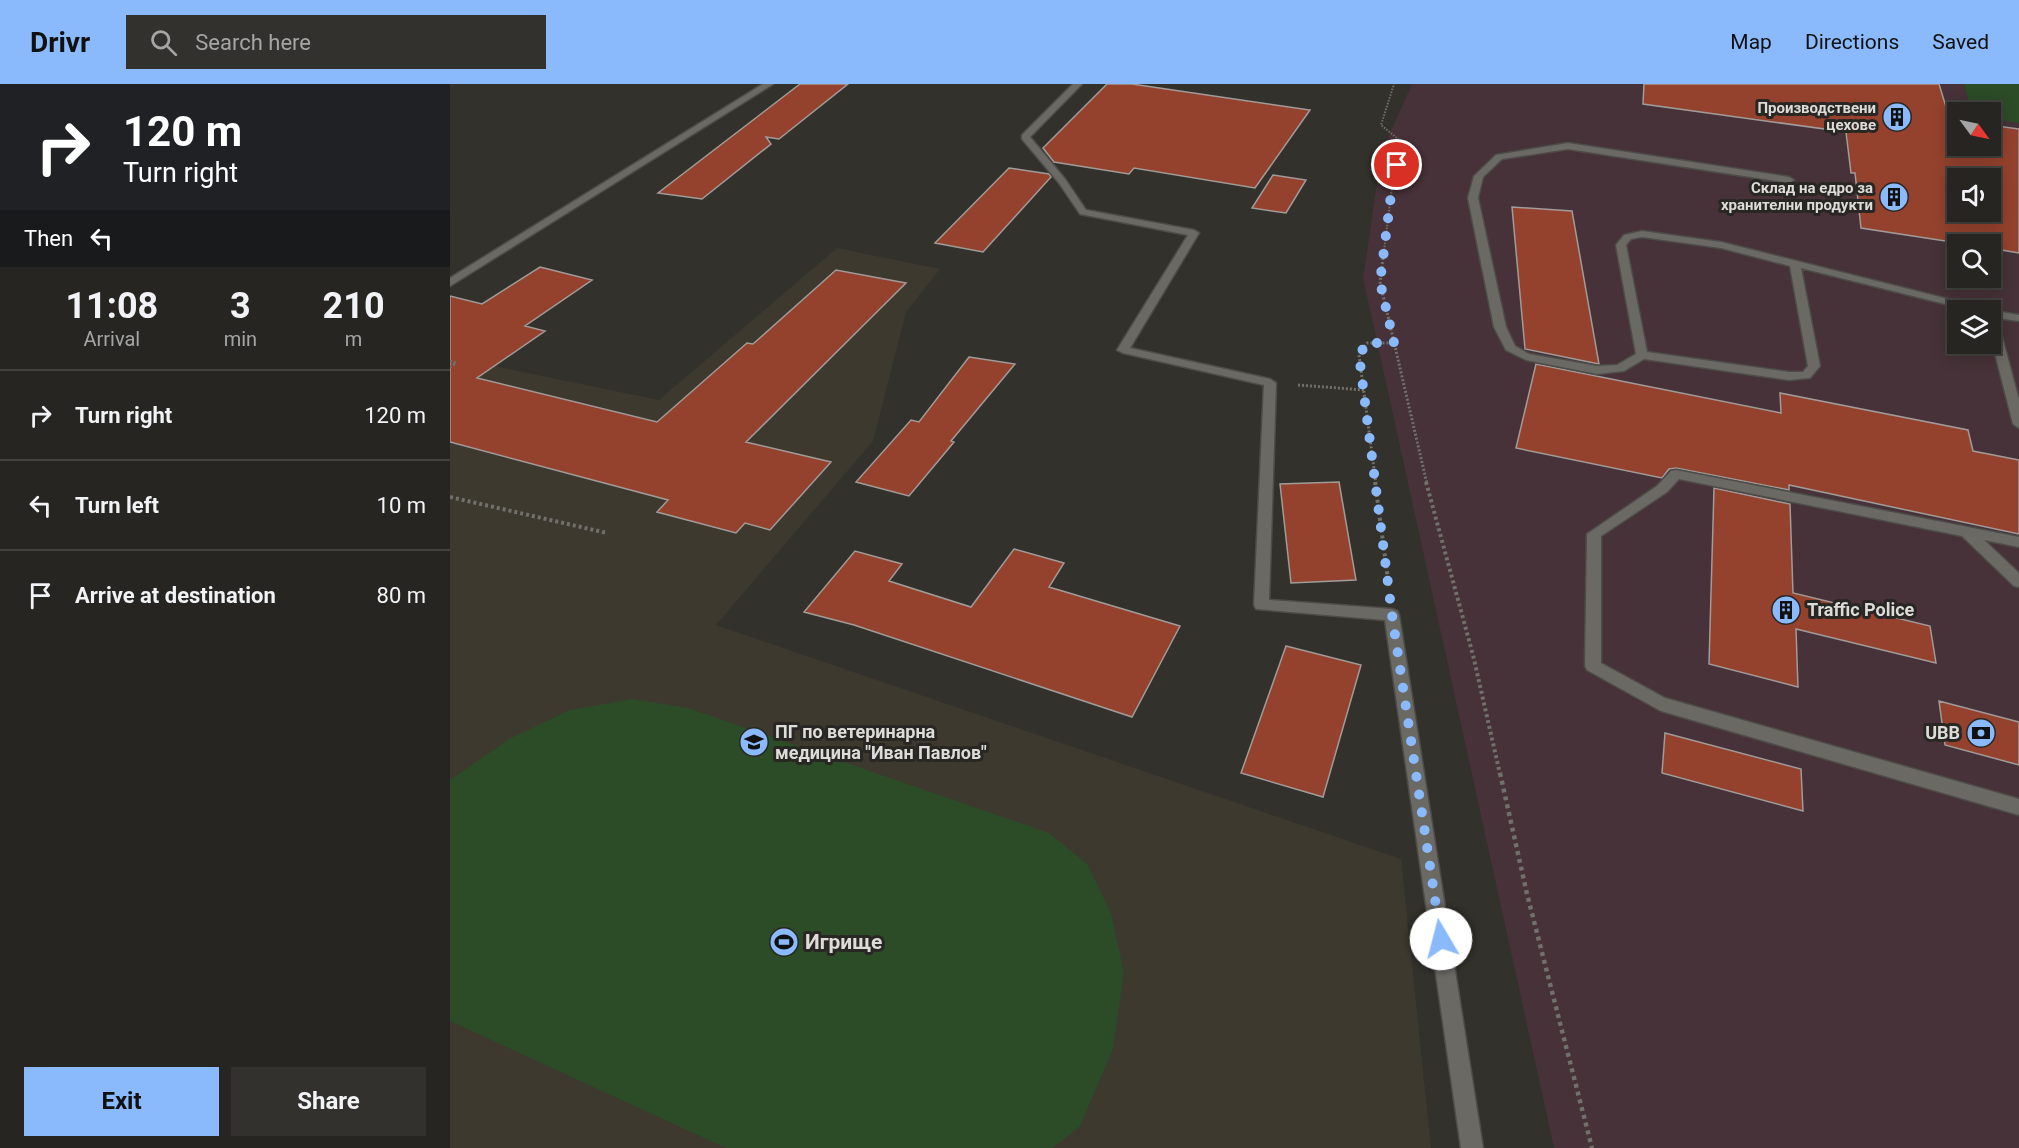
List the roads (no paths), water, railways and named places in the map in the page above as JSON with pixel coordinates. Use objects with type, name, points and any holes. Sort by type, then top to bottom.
[{"type":"street","points":[[450,283],[769,84]]},
{"type":"street","points":[[1078,84],[1025,137],[1062,181],[1083,212],[1194,233],[1124,350],[1270,383],[1261,604],[1392,615],[1472,1148]]},
{"type":"street","points":[[1789,180],[1568,146],[1499,157],[1479,176],[1473,198],[1500,327],[1510,348],[1526,357],[1597,370],[1620,368],[1642,355],[1789,376],[1806,375],[1814,366],[1795,262]]},
{"type":"street","points":[[1642,355],[1621,245],[1628,237],[1642,234],[1721,245],[1947,301]]},
{"type":"street","points":[[2001,315],[2019,318]]},
{"type":"street","points":[[2001,353],[2019,424]]},
{"type":"street","points":[[2019,542],[1676,474],[1662,489],[1594,534],[1593,666],[1661,704],[2019,807]]},
{"type":"street","points":[[1965,530],[2019,582]]},
{"type":"place","name":"Производствени цехове","points":[[1897,117]]},
{"type":"place","name":"Склад на едро за хранителни продукти","points":[[1894,197]]},
{"type":"place","name":"Traffic Police","points":[[1786,610]]},
{"type":"place","name":"UBB","points":[[1981,733]]},
{"type":"place","name":"ПГ по ветеринарна медицина \"Иван Павлов\"","points":[[754,742]]},
{"type":"place","name":"Игрище","points":[[784,942]]}]
